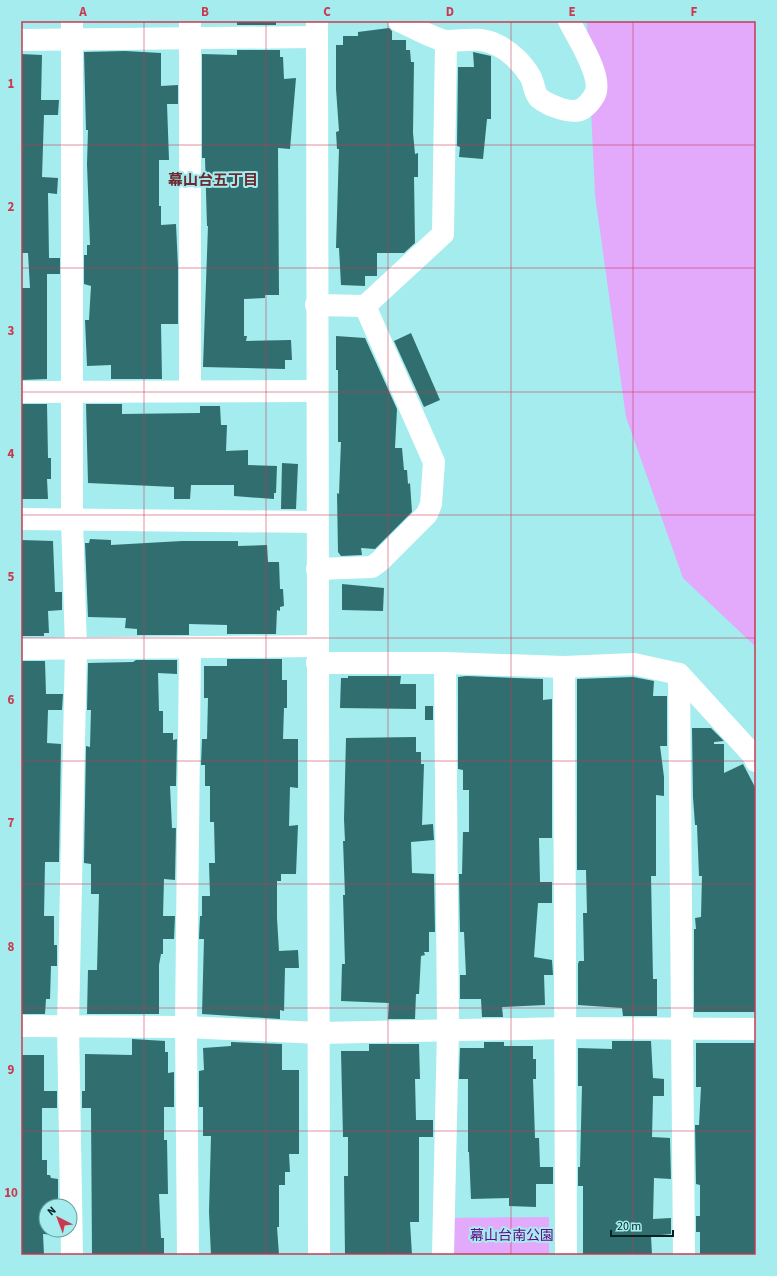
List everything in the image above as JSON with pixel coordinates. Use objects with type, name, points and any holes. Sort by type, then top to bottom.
[{"type":"street","points":[[399,21],[446,41],[480,39],[498,45],[512,55],[531,76],[538,97],[552,105],[570,111],[581,110],[589,104],[596,93],[598,83],[594,71],[569,21]]},
{"type":"street","points":[[190,29],[190,392]]},
{"type":"street","points":[[21,40],[72,30],[316,29],[319,1255]]},
{"type":"street","points":[[72,30],[72,519],[76,648],[68,1026],[72,1255]]},
{"type":"street","points":[[316,305],[365,306],[443,234],[446,41]]},
{"type":"street","points":[[317,569],[372,567],[380,561],[427,514],[431,504],[434,462],[365,306]]},
{"type":"street","points":[[21,392],[317,391]]},
{"type":"street","points":[[21,519],[317,522]]},
{"type":"street","points":[[188,1255],[186,1027],[190,647]]},
{"type":"street","points":[[21,649],[190,647],[445,663],[564,667],[634,664],[679,674],[753,755],[756,762]]},
{"type":"street","points":[[443,1255],[448,1029],[445,663]]},
{"type":"street","points":[[564,667],[566,1255]]},
{"type":"street","points":[[679,674],[684,1255]]},
{"type":"street","points":[[21,1026],[186,1027],[319,1033],[448,1029],[756,1029]]},
{"type":"green space","points":[[587,21],[756,21],[756,647],[683,578],[626,417],[595,195]]},
{"type":"green space","name":"幕山台南公園","points":[[549,1217],[549,1255],[442,1255],[442,1218]]},
{"type":"building","points":[[237,21],[276,21],[276,25],[237,25]]},
{"type":"building","points":[[389,28],[392,31],[392,40],[406,40],[406,50],[410,50],[411,62],[414,62],[413,133],[415,154],[418,153],[418,177],[414,177],[415,243],[404,253],[377,253],[377,276],[365,276],[365,286],[341,285],[339,248],[336,248],[339,149],[337,149],[336,132],[339,131],[336,89],[336,45],[343,45],[343,36],[358,36],[358,32]]},
{"type":"building","points":[[237,50],[280,50],[280,57],[283,57],[284,79],[296,78],[290,149],[278,148],[279,295],[265,295],[265,298],[244,299],[244,336],[247,336],[246,341],[291,340],[292,360],[285,360],[285,369],[203,367],[208,226],[205,158],[202,158],[202,54],[237,55]]},
{"type":"building","points":[[125,51],[161,53],[161,86],[178,85],[178,104],[167,104],[169,160],[159,160],[159,206],[161,206],[161,225],[176,224],[178,267],[178,324],[161,324],[162,379],[111,379],[111,365],[87,366],[85,320],[89,320],[91,286],[84,284],[84,255],[87,255],[87,245],[90,245],[87,164],[88,130],[86,130],[84,52]]},
{"type":"building","points":[[473,52],[491,56],[491,119],[487,119],[483,159],[459,157],[460,147],[457,146],[458,67],[474,67]]},
{"type":"building","points":[[21,54],[42,55],[41,100],[59,100],[58,115],[44,115],[42,177],[58,178],[57,194],[48,193],[49,258],[60,258],[60,274],[47,274],[47,379],[21,380],[21,288],[30,288],[28,253],[21,253]]},
{"type":"building","points":[[411,333],[440,400],[424,407],[394,341]]},
{"type":"building","points":[[336,336],[365,338],[397,409],[395,448],[402,448],[404,470],[407,470],[408,484],[410,483],[412,512],[375,549],[361,548],[362,555],[341,556],[338,552],[337,493],[339,494],[341,442],[338,442],[338,370],[336,370]]},
{"type":"building","points":[[21,404],[47,404],[48,458],[51,458],[51,479],[47,479],[48,499],[21,499]]},
{"type":"building","points":[[86,404],[122,404],[122,414],[200,413],[200,406],[220,406],[221,425],[227,425],[226,451],[248,450],[248,465],[277,466],[276,493],[274,493],[274,499],[234,496],[234,485],[191,485],[190,499],[174,499],[174,487],[88,483]]},
{"type":"building","points":[[282,463],[298,464],[296,509],[281,509]]},
{"type":"building","points":[[90,539],[111,540],[111,545],[182,541],[238,541],[238,546],[267,545],[268,562],[279,562],[280,589],[283,589],[284,606],[280,607],[280,611],[277,610],[276,634],[227,634],[227,625],[189,624],[189,635],[137,635],[137,629],[125,628],[126,618],[88,617],[85,543],[89,543]]},
{"type":"building","points":[[21,540],[53,541],[55,592],[62,592],[62,610],[48,611],[49,633],[44,633],[44,636],[21,636]]},
{"type":"building","points":[[342,584],[384,588],[383,611],[342,610]]},
{"type":"building","points":[[227,659],[282,659],[282,680],[287,680],[287,708],[284,708],[283,739],[298,739],[298,788],[290,787],[289,826],[298,825],[296,874],[281,874],[281,881],[277,881],[277,918],[279,951],[298,950],[299,968],[285,968],[284,1011],[280,1010],[280,1019],[202,1014],[204,939],[199,939],[200,916],[202,916],[202,896],[210,896],[209,863],[215,863],[214,822],[210,822],[210,786],[205,786],[205,765],[201,765],[202,739],[207,739],[208,698],[204,698],[204,666],[227,666]]},
{"type":"building","points":[[136,660],[177,660],[177,674],[158,673],[159,711],[163,711],[163,733],[173,733],[173,740],[177,739],[176,786],[170,786],[172,828],[176,828],[175,880],[164,879],[163,916],[175,916],[174,939],[163,939],[163,954],[161,954],[159,965],[159,1014],[87,1014],[88,970],[97,970],[99,894],[91,894],[91,864],[84,863],[86,746],[90,747],[91,710],[87,710],[88,663],[133,662]]},
{"type":"building","points":[[21,661],[45,661],[46,694],[63,694],[62,710],[48,710],[47,743],[61,744],[59,862],[45,862],[44,916],[54,916],[54,945],[57,945],[57,966],[51,966],[50,999],[46,999],[45,1014],[21,1014]]},
{"type":"building","points":[[348,676],[401,676],[400,684],[416,684],[416,709],[340,708],[341,678],[348,678]]},
{"type":"building","points":[[458,677],[543,679],[543,700],[552,699],[552,838],[539,838],[540,882],[552,882],[552,903],[538,903],[534,957],[552,960],[553,975],[544,975],[545,1005],[502,1007],[503,1017],[482,1017],[481,999],[460,999],[460,975],[466,975],[464,932],[460,932],[459,874],[462,874],[463,832],[469,832],[469,790],[463,790],[463,770],[458,769]]},
{"type":"building","points":[[633,677],[654,681],[653,696],[667,696],[667,746],[660,746],[664,777],[664,796],[656,795],[656,876],[651,876],[653,979],[657,979],[657,1016],[623,1016],[622,1008],[578,1005],[578,964],[579,961],[584,961],[583,913],[587,913],[586,870],[577,870],[577,679]]},
{"type":"building","points":[[425,706],[433,706],[433,720],[425,720]]},
{"type":"building","points":[[692,728],[711,728],[724,741],[714,742],[714,744],[724,744],[724,773],[743,764],[756,789],[756,1012],[694,1012],[694,929],[696,929],[695,918],[701,917],[702,876],[699,876],[697,825],[695,825],[693,797]]},
{"type":"building","points":[[416,737],[416,752],[421,752],[421,764],[424,764],[422,825],[433,824],[434,840],[411,842],[412,873],[434,874],[435,932],[429,932],[429,952],[424,952],[425,955],[421,956],[419,994],[416,994],[415,1019],[388,1019],[389,1003],[341,1001],[342,964],[345,964],[343,841],[345,841],[344,819],[346,738]]},
{"type":"building","points":[[132,1039],[165,1041],[165,1052],[168,1052],[168,1073],[174,1072],[174,1107],[164,1107],[164,1140],[167,1140],[168,1194],[159,1194],[161,1238],[164,1238],[164,1255],[92,1255],[91,1108],[82,1108],[82,1091],[85,1091],[85,1054],[132,1055]]},
{"type":"building","points":[[612,1041],[651,1041],[653,1078],[664,1079],[664,1096],[653,1096],[652,1137],[670,1138],[671,1179],[654,1178],[653,1219],[671,1218],[671,1234],[651,1236],[652,1255],[583,1255],[583,1186],[578,1186],[578,1167],[580,1167],[582,1086],[578,1086],[578,1048],[612,1049]]},
{"type":"building","points":[[231,1042],[282,1044],[282,1070],[299,1070],[299,1154],[289,1154],[290,1172],[285,1172],[285,1185],[279,1185],[279,1227],[277,1227],[279,1255],[211,1255],[209,1212],[211,1136],[203,1136],[203,1107],[199,1107],[199,1071],[204,1070],[203,1048],[231,1046]]},
{"type":"building","points":[[484,1042],[504,1042],[504,1046],[533,1046],[533,1059],[536,1059],[536,1079],[533,1079],[535,1138],[539,1138],[540,1167],[553,1167],[553,1184],[536,1184],[536,1207],[509,1206],[509,1198],[471,1199],[468,1152],[468,1079],[459,1079],[460,1048],[484,1048]]},
{"type":"building","points":[[696,1043],[756,1043],[756,1255],[700,1255],[700,1232],[696,1232],[696,1216],[700,1216],[700,1185],[696,1184],[695,1125],[699,1125],[701,1087],[696,1087]]},
{"type":"building","points":[[369,1044],[419,1044],[420,1079],[415,1079],[416,1120],[433,1120],[433,1137],[419,1137],[419,1222],[410,1222],[412,1255],[345,1255],[344,1176],[348,1176],[348,1137],[343,1137],[341,1051],[369,1051]]},
{"type":"building","points":[[21,1055],[44,1055],[44,1091],[57,1091],[57,1108],[42,1108],[42,1160],[47,1160],[47,1175],[50,1175],[51,1178],[58,1179],[58,1198],[38,1198],[38,1238],[43,1238],[44,1255],[21,1255]]},
{"type":"district","name":"幕山台五丁目","points":[[213,180]]}]
